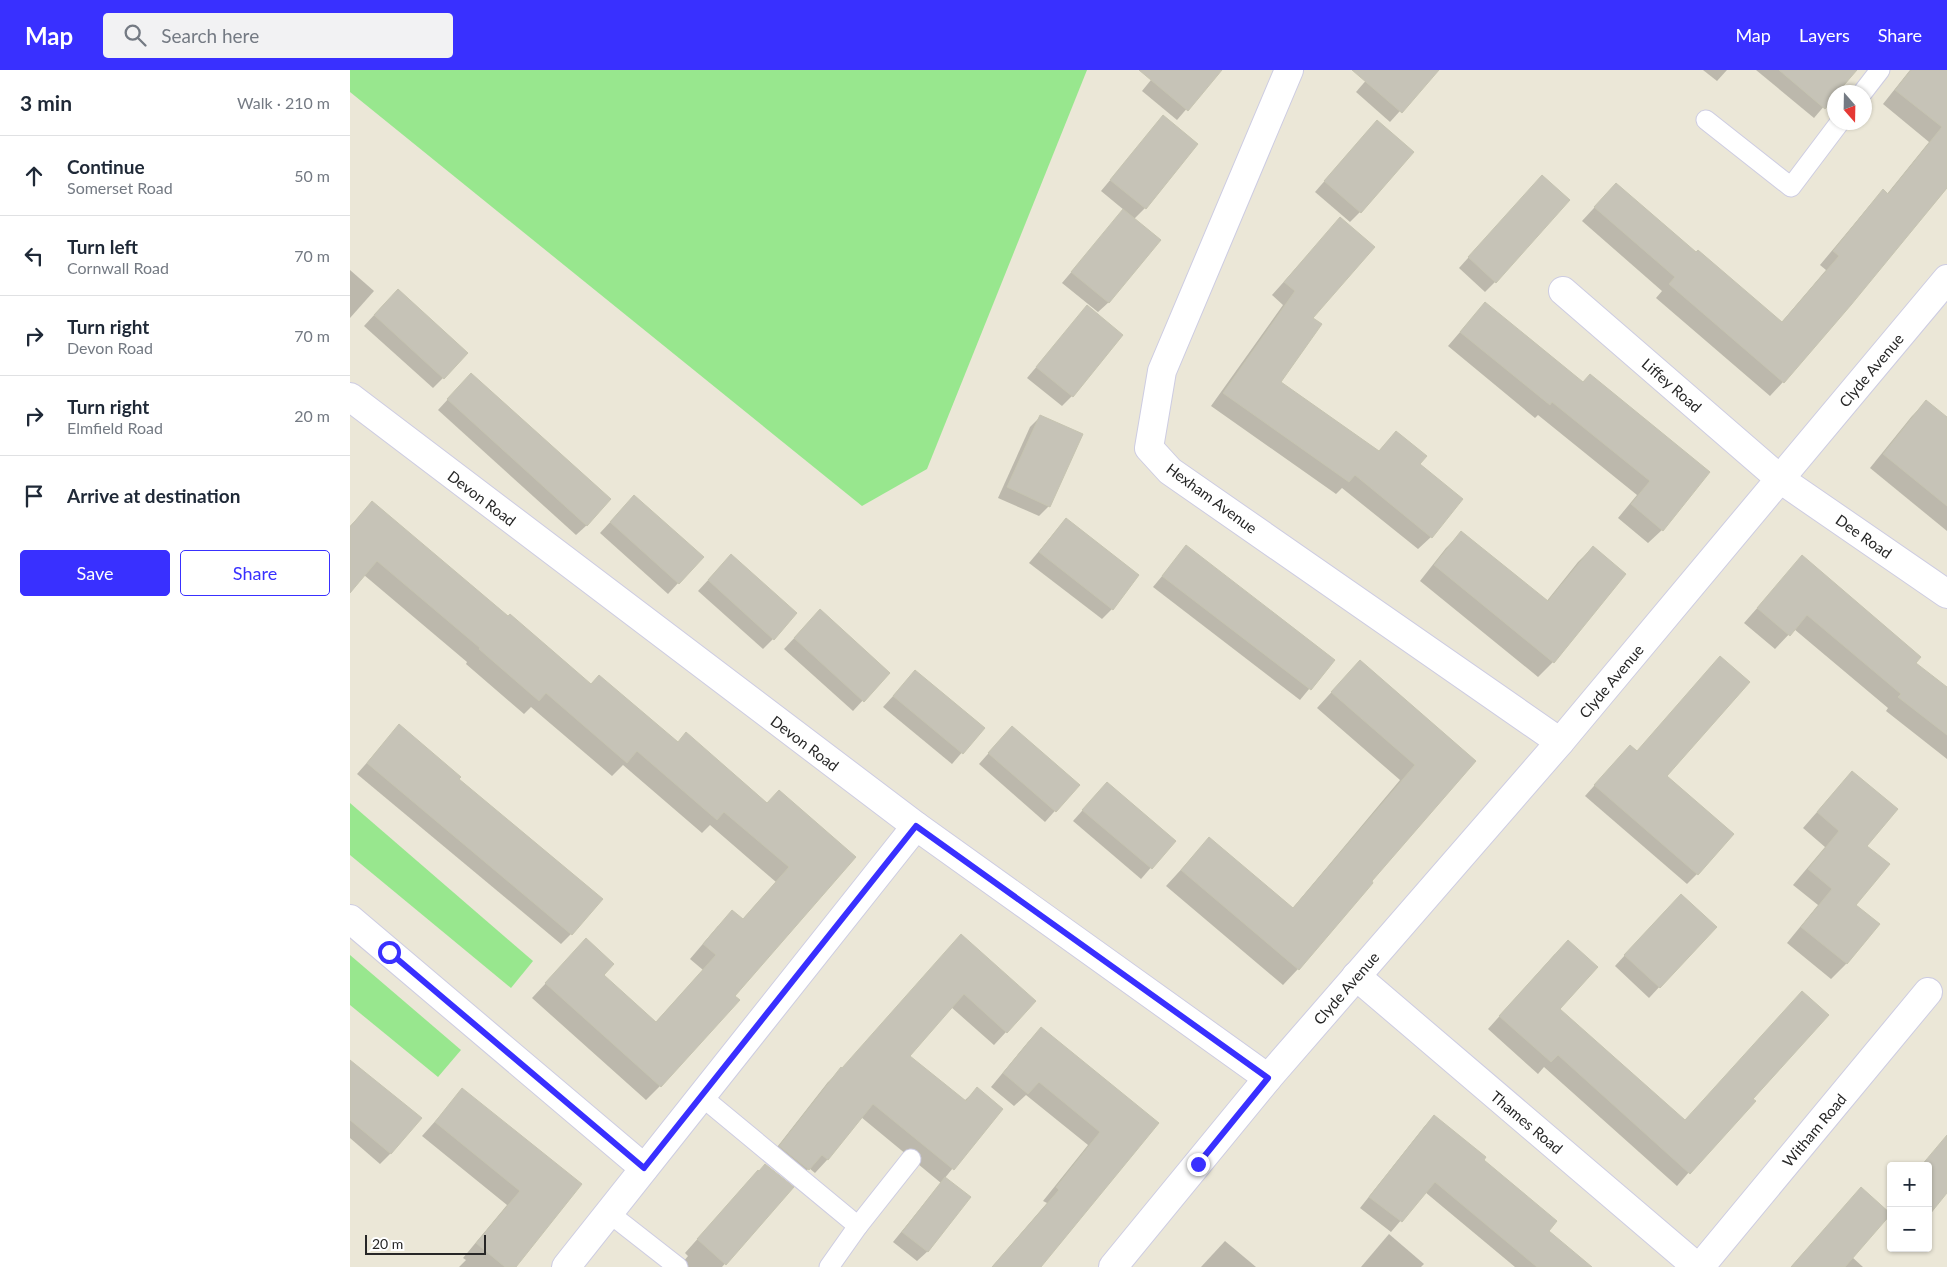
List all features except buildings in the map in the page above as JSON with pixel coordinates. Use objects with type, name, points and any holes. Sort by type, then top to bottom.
[{"type":"street","name":"Hexham Avenue","points":[[1289,70],[1162,371],[1149,448],[1170,470],[1560,742]]},
{"type":"street","name":"Clyde Avenue","points":[[1113,1267],[1268,1078],[1560,742],[1947,279]]},
{"type":"street","name":"Liffey Road","points":[[1563,291],[1780,479]]},
{"type":"street","name":"Devon Road","points":[[351,401],[916,826],[1268,1078]]},
{"type":"street","name":"Dee Road","points":[[1780,479],[1947,594]]},
{"type":"street","points":[[566,1267],[916,826]]},
{"type":"street","points":[[350,919],[644,1168]]},
{"type":"street","name":"Thames Road","points":[[1356,976],[1699,1267]]},
{"type":"street","name":"Witham Road","points":[[1699,1267],[1928,992]]},
{"type":"lane","points":[[1868,85],[1880,70]]},
{"type":"lane","points":[[1706,120],[1791,188],[1834,130]]},
{"type":"lane","points":[[701,1096],[858,1226]]},
{"type":"lane","points":[[829,1267],[858,1226],[911,1159]]},
{"type":"lane","points":[[609,1213],[678,1267]]},
{"type":"green space","points":[[350,70],[1087,70],[927,469],[862,506],[350,92]]},
{"type":"green space","points":[[350,803],[533,961],[511,988],[350,855]]},
{"type":"green space","points":[[350,955],[461,1050],[438,1077],[350,1005]]},
{"type":"route","points":[[389,952],[644,1168],[916,826],[1268,1078],[1198,1164]]}]
